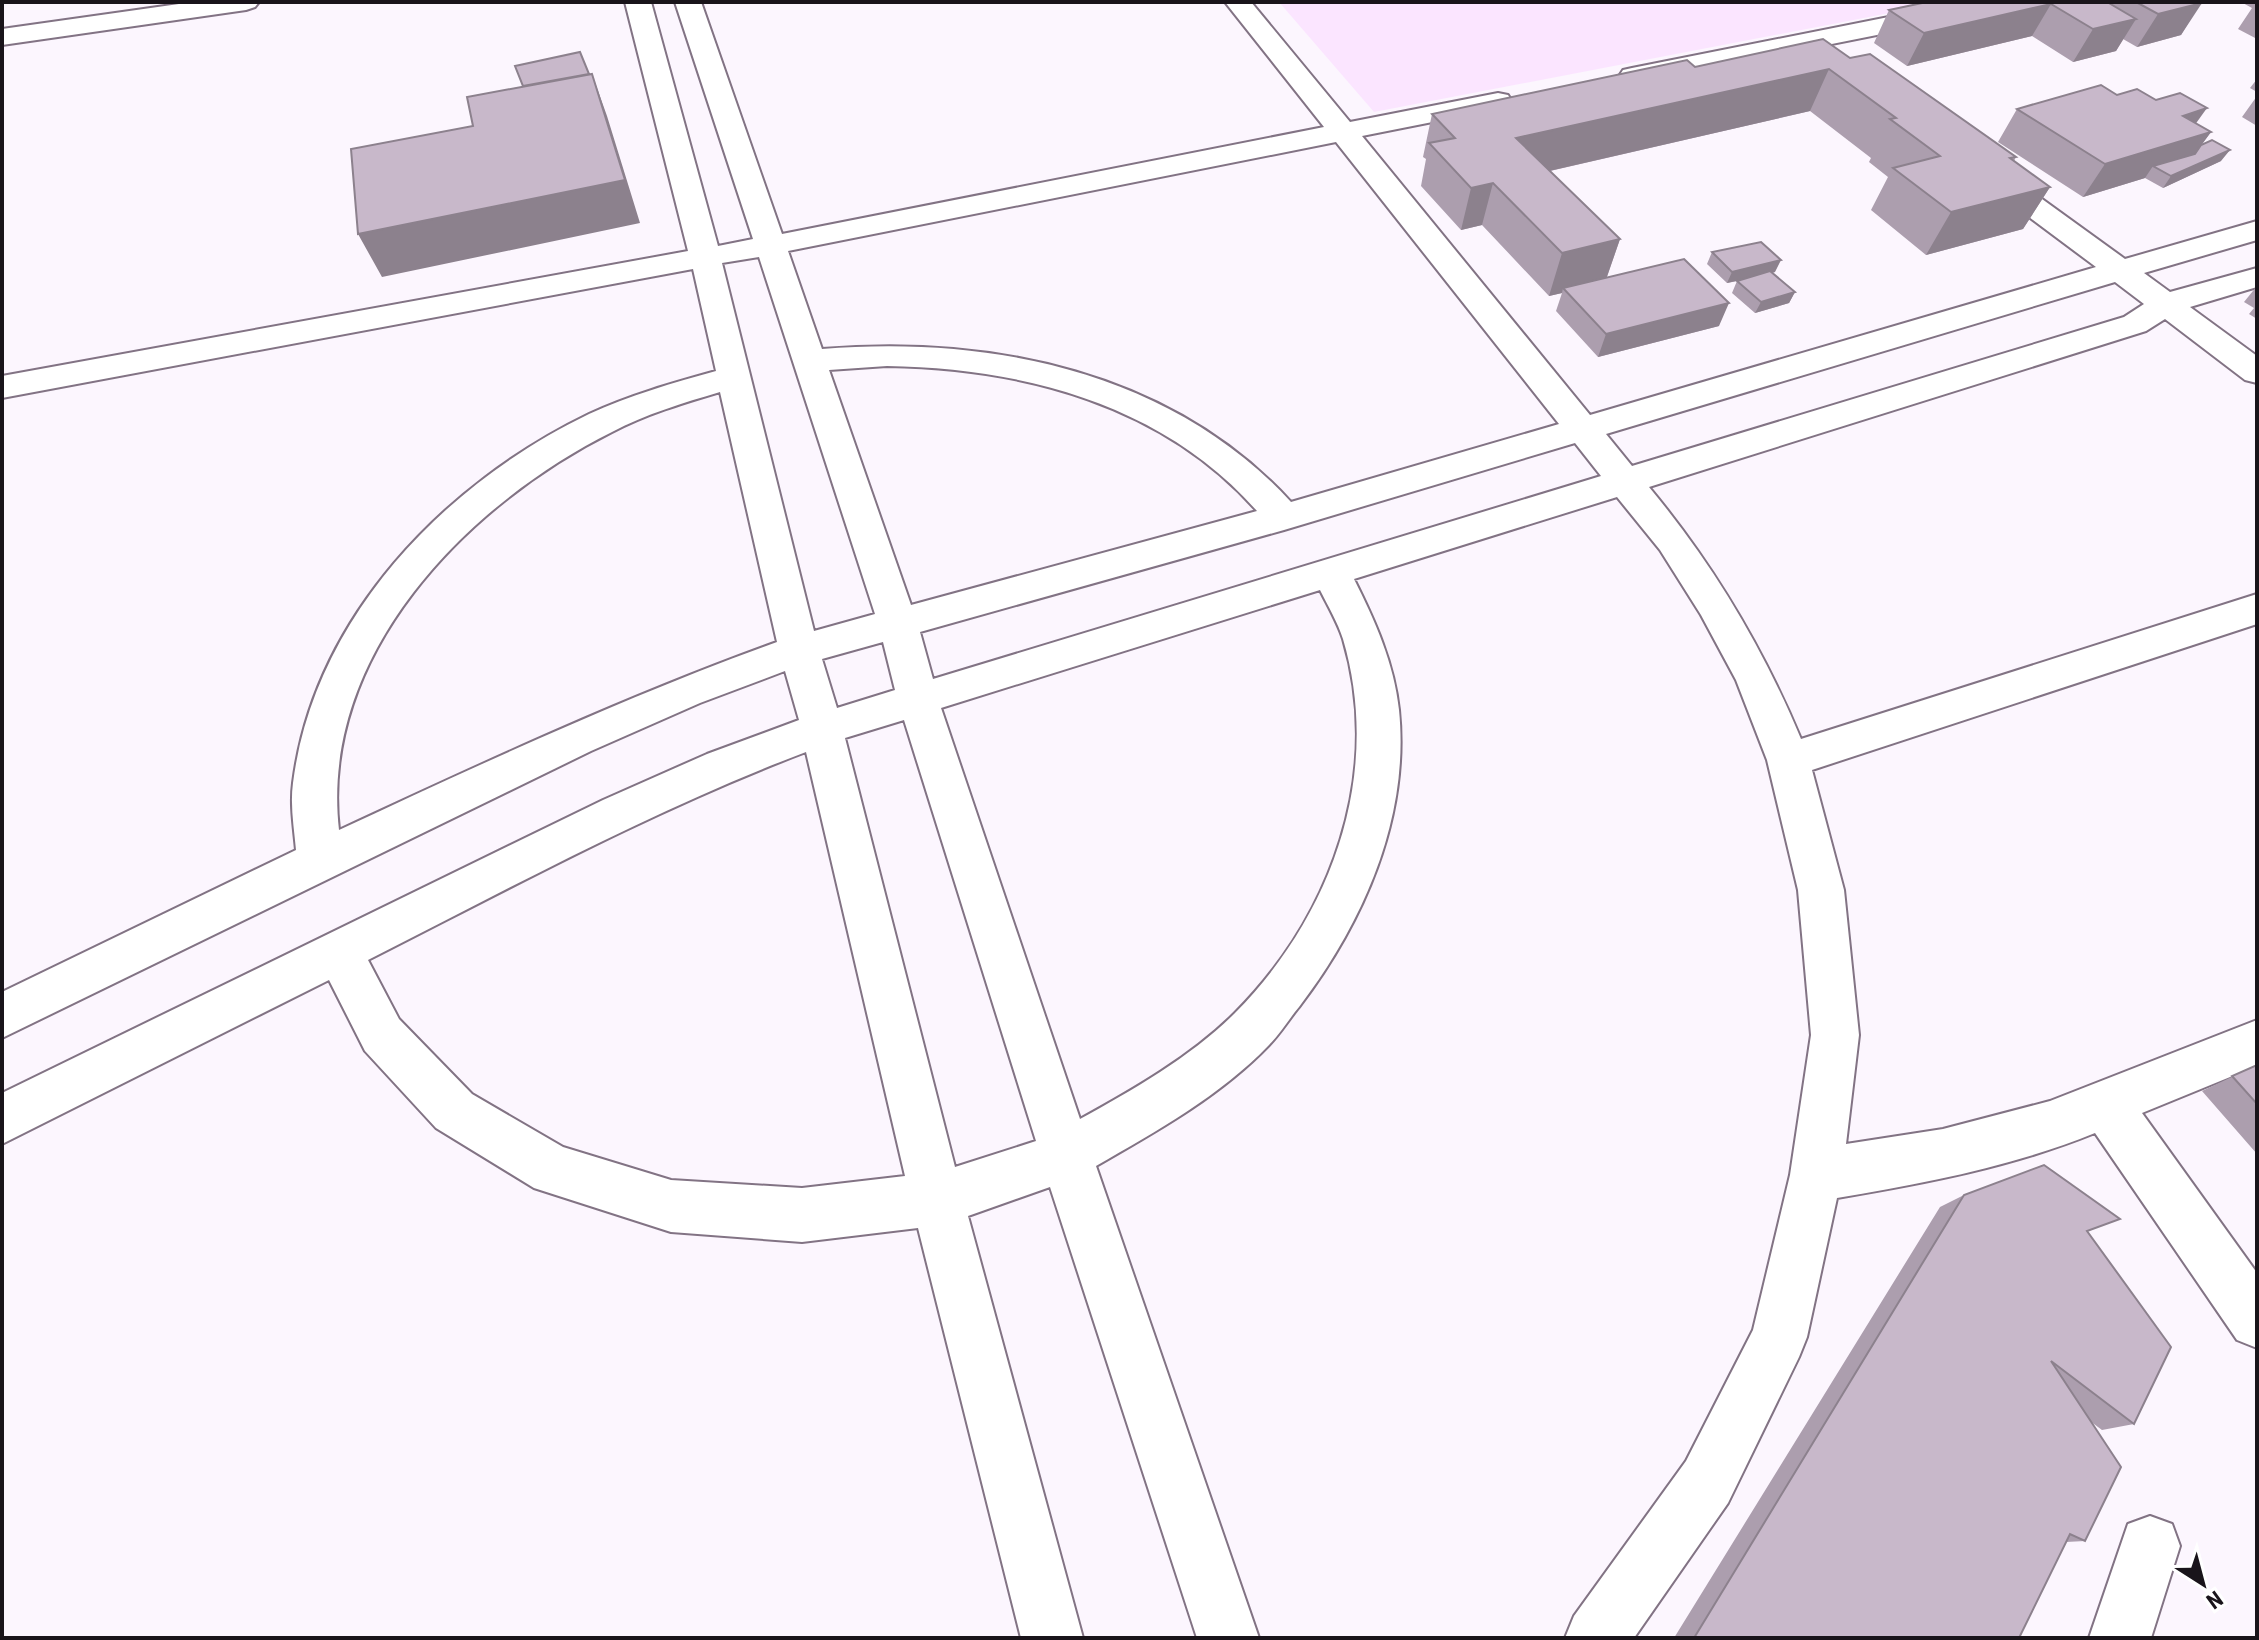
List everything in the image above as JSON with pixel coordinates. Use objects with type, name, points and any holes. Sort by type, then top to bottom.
[{"type":"street","points":[[2,37],[246,2]]},
{"type":"street","points":[[638,2],[705,256],[799,650],[822,729],[937,1199],[1052,1638]]},
{"type":"street","points":[[688,2],[897,621],[918,700],[1066,1155],[1228,1638]]},
{"type":"street","points":[[1238,2],[1673,541],[1717,607],[1756,680],[1788,760],[1821,890],[1835,1035],[1816,1175],[1779,1337],[1707,1482],[1596,1638]]},
{"type":"street","points":[[1602,81],[2002,2]]},
{"type":"street","points":[[1815,40],[1840,60]]},
{"type":"street","points":[[2,387],[772,245],[1526,96]]},
{"type":"street","points":[[1967,156],[2118,272],[2257,372]]},
{"type":"street","points":[[2,1016],[319,860],[589,733],[685,692],[799,650],[1284,517],[2257,230]]},
{"type":"street","points":[[2,1119],[338,950],[618,813],[722,766],[822,729],[2135,324],[2166,304],[2257,277]]},
{"type":"street","points":[[808,361],[887,355],[965,358],[1041,372],[1111,393],[1176,425],[1235,466],[1284,517]]},
{"type":"street","points":[[319,860],[315,784],[329,709],[359,639],[402,575],[457,519],[519,470],[586,430],[658,399],[732,377]]},
{"type":"street","points":[[338,950],[382,1035],[454,1111],[552,1170],[671,1206],[802,1215],[937,1199],[1002,1180],[1066,1155],[1167,1098],[1252,1029],[1314,950],[1356,868],[1377,787],[1378,710],[1363,638],[1331,572]]},
{"type":"street","points":[[1788,760],[2257,609]]},
{"type":"street","points":[[1816,1175],[1943,1155],[2050,1126],[2257,1043]]},
{"type":"street","points":[[2106,1106],[2257,1320]]},
{"type":"street","points":[[2120,1638],[2150,1546]]},
{"type":"shaded area","points":[[1279,2],[1947,2],[1374,112]]},
{"type":"building","points":[[1927,2],[2107,2],[2136,19],[2093,29],[2051,4],[1924,33],[1889,10]]},
{"type":"building","points":[[2136,2],[2201,2],[2202,3],[2158,14]]},
{"type":"building","points":[[1823,39],[1850,58],[1870,54],[2016,157],[2010,158],[2050,187],[1951,212],[1893,168],[1940,156],[1890,119],[1896,118],[1829,69],[1516,138],[1620,239],[1562,253],[1493,183],[1471,188],[1429,143],[1455,138],[1432,114],[1687,60],[1695,67]]},
{"type":"building","points":[[580,52],[589,74],[523,86],[515,66]]},
{"type":"building","points":[[592,74],[625,180],[358,234],[351,149],[473,126],[467,97]]},
{"type":"building","points":[[2101,85],[2117,95],[2137,89],[2156,100],[2180,93],[2207,108],[2183,116],[2211,132],[2105,164],[2017,109]]},
{"type":"building","points":[[2212,140],[2230,150],[2171,176],[2153,166],[2195,154],[2201,145]]},
{"type":"building","points":[[1761,242],[1781,260],[1732,272],[1712,252]]},
{"type":"building","points":[[1684,259],[1729,303],[1606,334],[1563,288]]},
{"type":"building","points":[[1770,271],[1795,292],[1761,302],[1737,281]]},
{"type":"building","points":[[2257,1065],[2257,1104],[2232,1076]]},
{"type":"building","points":[[2044,1165],[2120,1219],[2087,1231],[2171,1347],[2134,1424],[2051,1361],[2121,1467],[2085,1541],[2070,1534],[2019,1638],[1694,1638],[1964,1195]]}]
